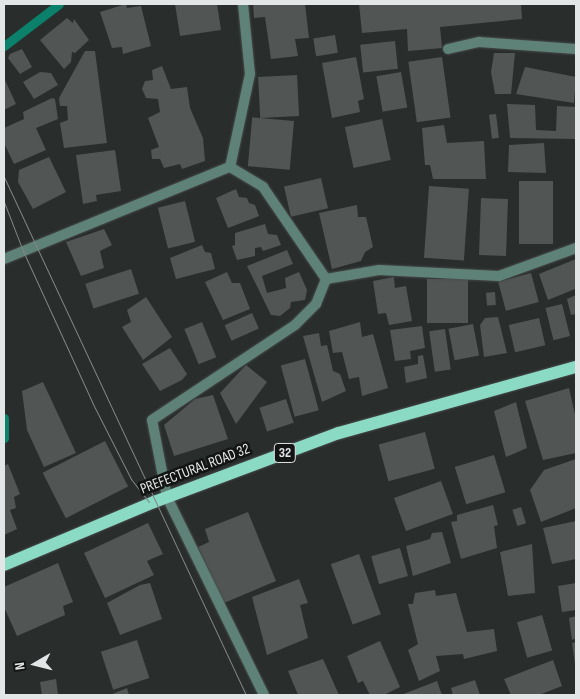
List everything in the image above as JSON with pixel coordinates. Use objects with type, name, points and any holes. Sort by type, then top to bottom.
[{"type":"main road","name":"PREFECTURAL ROAD 32","points":[[4,566],[167,497],[338,433],[576,367]]},
{"type":"street","points":[[230,167],[250,74],[243,4]]},
{"type":"street","points":[[448,49],[478,42],[576,49]]},
{"type":"street","points":[[4,260],[230,167]]},
{"type":"street","points":[[230,167],[263,187],[326,279]]},
{"type":"street","points":[[326,279],[379,270],[499,276],[576,248]]},
{"type":"street","points":[[264,695],[167,497],[152,420],[295,325],[316,304],[326,279]]},
{"type":"building","points":[[126,4],[127,8],[141,6],[151,46],[123,54],[122,47],[112,48],[100,12]]},
{"type":"building","points":[[175,4],[217,4],[221,30],[180,36]]},
{"type":"building","points":[[253,4],[305,4],[309,38],[295,39],[298,56],[271,59],[265,17],[254,18]]},
{"type":"building","points":[[359,4],[521,4],[522,19],[440,27],[442,48],[408,51],[407,29],[362,33]]},
{"type":"building","points":[[67,18],[73,23],[74,19],[89,40],[75,53],[72,52],[71,62],[64,69],[40,40]]},
{"type":"building","points":[[335,35],[338,53],[316,56],[313,38]]},
{"type":"building","points":[[395,41],[398,69],[363,73],[360,45]]},
{"type":"building","points":[[22,49],[32,67],[20,74],[8,58],[10,54]]},
{"type":"building","points":[[85,51],[95,51],[107,143],[64,148],[60,123],[68,120],[67,106],[60,106],[59,98]]},
{"type":"building","points":[[494,53],[515,53],[511,94],[495,94],[491,72]]},
{"type":"building","points":[[356,57],[364,99],[358,101],[360,112],[332,118],[322,63]]},
{"type":"building","points":[[442,57],[450,117],[417,122],[408,62]]},
{"type":"building","points":[[162,66],[171,89],[187,87],[190,108],[203,138],[205,161],[182,169],[180,164],[164,168],[160,159],[152,159],[151,150],[159,147],[148,118],[160,112],[158,99],[146,98],[142,89],[145,81],[153,80],[152,70]]},
{"type":"building","points":[[525,67],[576,77],[574,103],[516,94]]},
{"type":"building","points":[[40,72],[51,73],[58,85],[34,99],[23,82]]},
{"type":"building","points":[[401,72],[407,107],[383,112],[376,76]]},
{"type":"building","points":[[297,75],[299,116],[260,118],[258,77]]},
{"type":"building","points":[[4,78],[16,104],[4,110]]},
{"type":"building","points":[[52,98],[55,99],[58,119],[36,128],[46,150],[14,164],[4,143],[4,128],[24,119],[23,112]]},
{"type":"building","points":[[507,104],[535,105],[536,130],[556,131],[557,106],[576,107],[576,139],[510,138]]},
{"type":"building","points":[[496,114],[499,138],[492,139],[489,115]]},
{"type":"building","points":[[252,117],[294,121],[290,170],[248,166]]},
{"type":"building","points":[[382,119],[391,160],[354,168],[345,127]]},
{"type":"building","points":[[444,125],[447,143],[484,141],[486,179],[433,179],[430,165],[425,165],[422,128]]},
{"type":"building","points":[[544,143],[546,173],[508,172],[509,145]]},
{"type":"building","points":[[115,150],[121,191],[96,195],[97,201],[83,204],[76,155]]},
{"type":"building","points":[[49,157],[66,192],[33,209],[18,182],[19,170]]},
{"type":"building","points":[[321,178],[328,208],[291,217],[284,187]]},
{"type":"building","points":[[519,181],[553,181],[553,244],[519,244]]},
{"type":"building","points":[[429,186],[469,189],[464,261],[424,258]]},
{"type":"building","points":[[236,189],[239,197],[247,198],[249,203],[255,205],[259,216],[228,228],[216,198]]},
{"type":"building","points":[[481,198],[508,199],[506,256],[479,255]]},
{"type":"building","points":[[185,201],[195,242],[168,249],[158,208]]},
{"type":"building","points":[[357,205],[358,217],[366,217],[373,247],[365,252],[361,261],[332,269],[319,213]]},
{"type":"building","points":[[265,224],[268,234],[277,235],[281,245],[263,251],[261,247],[255,248],[255,256],[237,260],[232,246],[235,245],[235,233]]},
{"type":"building","points":[[104,229],[112,245],[100,251],[104,268],[81,276],[66,242]]},
{"type":"building","points":[[202,245],[205,252],[211,253],[215,269],[176,279],[170,258]]},
{"type":"building","points":[[287,250],[293,264],[262,276],[267,293],[286,288],[285,278],[299,272],[307,290],[305,300],[291,302],[290,308],[280,316],[271,315],[247,266]]},
{"type":"building","points":[[576,259],[575,289],[548,300],[539,274]]},
{"type":"building","points":[[131,269],[139,294],[93,309],[85,284]]},
{"type":"building","points":[[227,272],[232,283],[240,283],[250,309],[223,320],[205,282]]},
{"type":"building","points":[[531,273],[539,302],[506,311],[498,282]]},
{"type":"building","points":[[394,277],[395,288],[406,286],[412,321],[389,325],[386,313],[378,314],[373,281]]},
{"type":"building","points":[[427,279],[468,279],[468,323],[427,323]]},
{"type":"building","points":[[495,292],[496,305],[487,306],[486,293]]},
{"type":"building","points":[[576,295],[576,314],[571,315],[567,299]]},
{"type":"building","points":[[146,297],[172,337],[143,360],[122,327],[131,322],[127,310]]},
{"type":"building","points":[[562,304],[570,336],[553,340],[546,308]]},
{"type":"building","points":[[252,313],[259,329],[232,341],[225,325]]},
{"type":"building","points":[[498,317],[507,353],[484,357],[480,325],[485,318]]},
{"type":"building","points":[[539,318],[545,345],[515,352],[509,325]]},
{"type":"building","points":[[202,322],[216,357],[199,364],[184,329]]},
{"type":"building","points":[[360,322],[362,337],[373,334],[388,388],[362,396],[359,377],[349,379],[342,352],[333,353],[329,331]]},
{"type":"building","points":[[473,324],[479,355],[455,360],[448,329]]},
{"type":"building","points":[[422,326],[425,348],[410,351],[411,359],[395,361],[390,330]]},
{"type":"building","points":[[445,329],[451,370],[435,372],[429,331]]},
{"type":"building","points":[[319,333],[321,346],[327,345],[333,371],[340,374],[346,391],[322,402],[303,336]]},
{"type":"building","points":[[170,348],[187,374],[182,380],[160,391],[142,364]]},
{"type":"building","points":[[423,355],[427,378],[406,383],[404,367],[418,364],[418,356]]},
{"type":"building","points":[[305,359],[319,410],[295,417],[281,365]]},
{"type":"building","points":[[246,365],[267,382],[236,424],[220,393]]},
{"type":"building","points":[[43,382],[76,453],[44,467],[27,430],[22,391]]},
{"type":"building","points":[[569,388],[576,419],[576,453],[543,460],[525,401]]},
{"type":"building","points":[[213,395],[228,439],[174,456],[164,425],[195,399]]},
{"type":"building","points":[[286,399],[294,423],[267,431],[259,408]]},
{"type":"building","points":[[516,402],[527,448],[506,457],[494,411]]},
{"type":"building","points":[[425,432],[435,469],[388,481],[379,444]]},
{"type":"building","points":[[105,441],[128,486],[66,518],[43,473]]},
{"type":"building","points":[[494,455],[505,492],[466,504],[455,467]]},
{"type":"building","points":[[576,459],[576,508],[541,522],[530,490],[544,470]]},
{"type":"building","points":[[8,464],[20,494],[14,497],[16,508],[10,510],[17,529],[4,535],[4,466]]},
{"type":"building","points":[[441,481],[453,514],[406,531],[394,498]]},
{"type":"building","points":[[493,505],[498,525],[494,526],[497,548],[461,559],[451,522],[457,521],[457,515]]},
{"type":"building","points":[[521,507],[526,523],[517,526],[512,510]]},
{"type":"building","points":[[248,512],[276,581],[224,603],[198,547],[209,542],[205,529]]},
{"type":"building","points":[[576,521],[576,559],[552,564],[543,528]]},
{"type":"building","points":[[148,523],[163,554],[147,561],[154,575],[105,598],[84,553]]},
{"type":"building","points":[[442,532],[451,563],[413,576],[406,546],[430,539],[432,533]]},
{"type":"building","points":[[532,544],[535,593],[508,596],[500,552]]},
{"type":"building","points":[[400,548],[408,576],[379,584],[371,556]]},
{"type":"building","points":[[359,554],[381,614],[353,624],[331,564]]},
{"type":"building","points":[[58,563],[73,602],[63,606],[65,615],[17,636],[4,607],[4,587]]},
{"type":"building","points":[[299,579],[308,603],[300,605],[308,638],[267,655],[252,597]]},
{"type":"building","points":[[150,583],[162,619],[120,635],[107,603],[140,585]]},
{"type":"building","points":[[576,583],[576,610],[562,612],[558,586]]},
{"type":"building","points":[[435,590],[436,596],[456,593],[467,632],[494,629],[497,651],[464,659],[463,654],[436,656],[440,671],[419,681],[408,650],[418,644],[408,604],[413,604],[415,593]]},
{"type":"building","points":[[542,615],[552,651],[527,658],[517,622]]},
{"type":"building","points":[[576,616],[576,638],[572,640],[569,618]]},
{"type":"building","points":[[137,640],[149,678],[113,690],[101,652]]},
{"type":"building","points":[[380,641],[400,687],[384,695],[370,695],[363,681],[358,683],[347,656]]},
{"type":"building","points":[[576,642],[576,664],[575,664],[572,643]]},
{"type":"building","points":[[323,659],[339,695],[298,695],[288,671]]},
{"type":"building","points":[[553,660],[562,686],[539,695],[511,695],[504,679]]},
{"type":"building","points":[[56,679],[58,695],[42,695],[40,682]]},
{"type":"building","points":[[475,680],[480,695],[453,695],[451,688]]},
{"type":"building","points":[[437,681],[442,695],[401,695]]},
{"type":"building","points":[[127,688],[129,695],[110,695]]},
{"type":"waterway","points":[[4,46],[59,4]]},
{"type":"waterway","points":[[4,418],[4,438]]},
{"type":"tram line","points":[[4,177],[246,695]]},
{"type":"tram line","points":[[4,202],[23,251],[95,408],[131,479],[149,502]]}]
